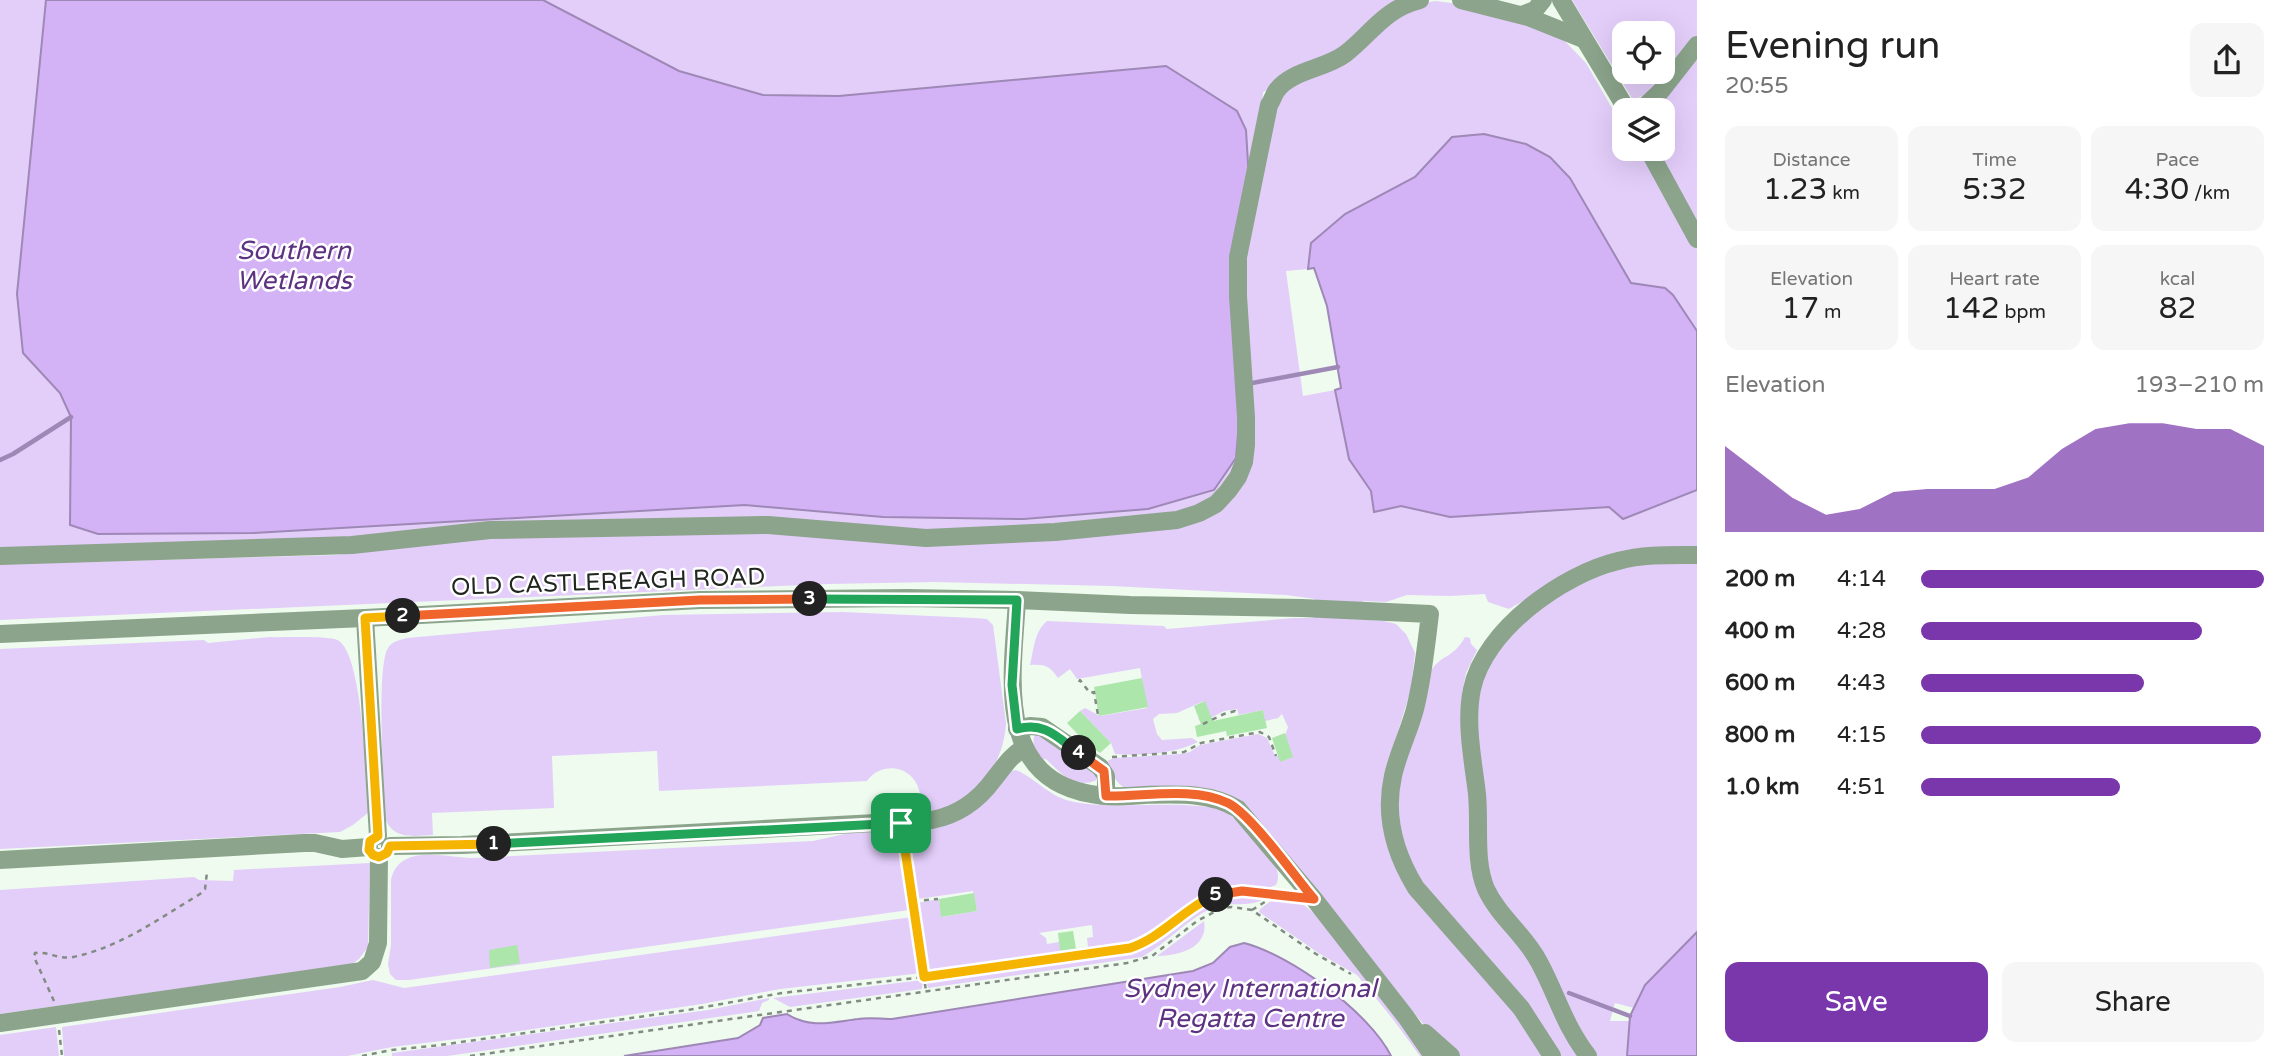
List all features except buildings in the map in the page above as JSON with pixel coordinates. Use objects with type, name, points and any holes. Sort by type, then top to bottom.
[{"type":"street","points":[[0,556],[352,545],[490,530],[768,525],[926,538],[1069,531],[1177,520],[1199,513],[1216,504],[1228,491],[1244,462],[1246,417],[1238,257],[1269,105],[1277,89],[1294,78],[1334,61],[1383,17],[1397,8],[1420,0]]},
{"type":"street","points":[[1461,0],[1522,15],[1583,39]]},
{"type":"street","points":[[1522,15],[1535,10],[1543,0]]},
{"type":"street","points":[[1561,0],[1620,98]]},
{"type":"street","points":[[1653,98],[1697,45]]},
{"type":"street","points":[[1655,161],[1697,239]]},
{"type":"street","points":[[1588,1056],[1576,1041],[1558,1008],[1539,961],[1493,903],[1485,886],[1479,849],[1478,802],[1469,725],[1472,688],[1481,663],[1501,635],[1544,596],[1599,566],[1633,557],[1697,555]]},
{"type":"street","name":"OLD CASTLEREAGH ROAD","points":[[0,634],[700,600],[1017,600],[1430,614],[1417,700],[1391,787],[1390,812],[1399,857],[1416,888],[1521,1008],[1552,1056]]},
{"type":"street","points":[[1017,600],[1012,685],[1017,729],[1024,747],[1038,768],[1056,782],[1080,792],[1106,796],[1186,795],[1206,797],[1229,804],[1249,820],[1314,899],[1433,1056]]},
{"type":"street","points":[[0,1023],[362,971],[372,962],[378,943],[379,846],[365,618]]},
{"type":"street","points":[[1017,729],[1042,727],[1100,766],[1106,776],[1106,796]]},
{"type":"street","points":[[0,860],[304,843],[324,844],[342,849],[462,845],[901,823],[947,817],[962,809],[986,790],[1010,757],[1024,747]]},
{"type":"street","points":[[1406,1017],[1451,1056]]},
{"type":"path","points":[[1079,682],[1080,680],[1090,693],[1094,692],[1098,715]]},
{"type":"path","points":[[1203,724],[1236,711],[1237,716]]},
{"type":"path","points":[[1109,757],[1184,752],[1201,743],[1256,731],[1269,737],[1276,756]]},
{"type":"path","points":[[901,823],[926,991]]},
{"type":"path","points":[[56,1006],[52,993],[37,968],[35,953],[69,958],[109,947],[200,894],[205,889],[207,872]]},
{"type":"path","points":[[362,1056],[688,1010],[782,993],[924,977],[1130,948],[1150,940],[1196,904],[1229,891],[1314,899]]},
{"type":"path","points":[[1252,910],[1277,894]]},
{"type":"path","points":[[913,902],[939,899]]},
{"type":"path","points":[[470,1056],[1141,961],[1163,948],[1197,921],[1222,908],[1232,906],[1252,910],[1358,980]]},
{"type":"path","points":[[59,1027],[62,1056]]},
{"type":"shaded area","points":[[0,0],[46,0],[17,294],[23,353],[60,393],[71,417],[70,525],[98,534],[251,533],[746,505],[883,517],[1024,519],[1148,509],[1214,490],[1240,410],[1235,470],[1204,505],[1170,516],[918,533],[832,524],[0,550]]},
{"type":"shaded area","points":[[543,0],[1410,0],[1335,57],[1263,92],[1262,113],[1249,180],[839,96],[763,95],[679,71]]},
{"type":"shaded area","points":[[1572,0],[1697,0],[1697,36],[1675,64],[1675,21],[1612,21],[1612,66]]},
{"type":"shaded area","points":[[1436,1],[1458,4],[1557,33],[1586,63],[1612,108],[1612,161],[1647,161],[1697,249],[1697,331],[1673,295],[1665,288],[1631,283],[1570,178],[1550,157],[1452,137],[1415,177],[1345,214],[1311,243],[1308,269],[1286,271],[1303,396],[1335,390],[1349,459],[1371,491],[1375,512],[1401,506],[1450,517],[1610,507],[1623,518],[1697,490],[1697,550],[1572,573],[1509,609],[1488,602],[1485,594],[1407,595],[1386,602],[1363,601],[1355,619],[1396,624],[1406,634],[1415,653],[1411,689],[1390,758],[1386,836],[1511,1007],[1543,1056],[1460,1056],[1424,1025],[1246,805],[1232,796],[1125,788],[1105,762],[1114,758],[1181,754],[1200,745],[1258,734],[1267,738],[1275,756],[1278,756],[1288,727],[1282,714],[1278,718],[1265,721],[1263,710],[1239,715],[1237,709],[1224,711],[1201,723],[1198,718],[1209,713],[1204,701],[1177,713],[1159,714],[1153,719],[1157,734],[1162,740],[1192,738],[1198,742],[1157,753],[1115,754],[1111,743],[1080,711],[1085,708],[1100,716],[1147,708],[1140,668],[1077,679],[1070,669],[1058,678],[1047,667],[1030,665],[1037,636],[1047,621],[1164,626],[1167,629],[1313,618],[1315,599],[1286,595],[1111,586],[934,582],[828,584],[0,620],[0,564],[337,555],[490,538],[715,529],[830,535],[1175,525],[1239,486],[1241,260],[1274,109],[1287,88],[1422,3]]},
{"type":"shaded area","points":[[1697,52],[1697,240],[1662,161],[1675,161],[1675,98],[1662,98]]},
{"type":"shaded area","points":[[1623,84],[1659,84],[1645,95],[1632,98]]},
{"type":"shaded area","points":[[1697,559],[1697,932],[1645,985],[1634,1008],[1615,1003],[1610,1021],[1630,1021],[1627,1056],[1593,1056],[1489,885],[1473,726],[1483,678],[1494,658],[1517,628],[1551,598],[1624,564]]},
{"type":"shaded area","points":[[843,612],[987,619],[993,625],[1006,723],[1003,742],[997,760],[986,778],[960,802],[940,811],[923,808],[915,781],[904,771],[891,768],[877,772],[867,781],[659,791],[657,751],[552,756],[554,808],[432,813],[433,835],[404,835],[393,830],[388,824],[385,817],[383,781],[382,678],[388,648],[396,641],[663,615]]},
{"type":"shaded area","points":[[270,637],[334,639],[339,641],[347,652],[362,721],[369,812],[353,825],[340,832],[0,849],[0,649],[204,640],[208,643]]},
{"type":"shaded area","points":[[1465,637],[1470,638],[1471,644],[1477,650],[1466,673],[1462,693],[1477,871],[1534,959],[1577,1056],[1560,1056],[1421,884],[1401,839],[1397,791],[1431,671],[1461,644]]},
{"type":"shaded area","points":[[1036,732],[1094,771],[1097,780],[1089,783],[1075,781],[1062,774],[1046,759],[1041,760],[1034,743]]},
{"type":"shaded area","points":[[1011,771],[1023,773],[1062,799],[1085,804],[1217,808],[1237,821],[1272,861],[1278,875],[1276,885],[1265,889],[1231,888],[1197,899],[1158,931],[1139,942],[925,973],[915,905],[939,899],[942,917],[977,911],[973,891],[918,899],[914,896],[905,831],[943,826]],"holes":[[[1092,925],[1093,937],[1087,938],[1088,947],[1061,951],[1059,942],[1047,944],[1046,938],[1039,933]]]},
{"type":"shaded area","points":[[901,831],[912,907],[909,910],[409,980],[396,980],[390,974],[388,964],[391,945],[391,880],[396,868],[414,856],[474,858],[813,841],[849,833]]},
{"type":"shaded area","points":[[370,863],[368,947],[352,964],[0,1014],[0,890],[194,877],[199,880],[233,881],[234,870]]},
{"type":"shaded area","points":[[1238,894],[1266,898],[1253,903],[1212,908],[1142,957],[928,988],[926,980],[1135,949],[1156,940],[1203,906]]},
{"type":"shaded area","points":[[1275,898],[1302,904],[1322,922],[1425,1056],[1420,1056],[1357,975],[1320,954],[1259,912]]},
{"type":"shaded area","points":[[912,917],[922,973],[780,989],[702,1004],[392,1047],[347,1056],[64,1056],[62,1027],[373,980],[404,988]]},
{"type":"shaded area","points":[[1204,921],[1202,938],[1197,944],[1182,952],[1157,956]]},
{"type":"shaded area","points":[[923,980],[922,989],[790,1007],[773,998]]},
{"type":"shaded area","points":[[769,998],[762,1003],[759,1011],[447,1056],[392,1056],[392,1053],[708,1010]]},
{"type":"shaded area","points":[[56,1027],[59,1056],[0,1056],[0,1035]]},
{"type":"water","name":"Southern Wetlands","points":[[46,0],[543,0],[679,71],[763,95],[839,96],[1166,66],[1237,111],[1246,130],[1249,180],[1236,458],[1214,490],[1148,509],[1024,519],[883,517],[745,505],[252,533],[98,534],[70,525],[71,417],[60,393],[23,353],[17,294]]},
{"type":"water","points":[[1484,134],[1526,144],[1550,157],[1570,178],[1631,283],[1665,288],[1673,295],[1697,331],[1697,490],[1623,519],[1609,507],[1450,517],[1401,506],[1374,512],[1371,491],[1349,459],[1335,390],[1341,388],[1327,306],[1314,268],[1308,269],[1311,243],[1345,214],[1415,177],[1452,137]]},
{"type":"water","points":[[1697,932],[1697,1056],[1627,1056],[1630,1016],[1645,985]]},
{"type":"water","name":"Sydney International Regatta Centre","points":[[1244,943],[1284,960],[1327,988],[1366,1022],[1391,1056],[624,1056],[738,1038],[760,1025],[763,1018],[787,1014],[813,1023],[866,1018],[892,1019],[1193,971],[1213,963],[1230,947]]},
{"type":"waterway","points":[[1247,384],[1338,367]]},
{"type":"waterway","points":[[0,460],[71,417]]},
{"type":"waterway","points":[[1569,993],[1630,1016]]},
{"type":"route","points":[[700,600],[1017,600],[1012,685],[1017,729],[1042,727],[1100,766],[1106,776],[1106,796],[1186,795],[1221,800],[1238,809],[1314,899],[1264,892],[1229,891],[1196,904],[1150,940],[1130,948],[924,977],[901,823],[462,845],[390,846],[385,855],[376,856],[371,853],[369,847],[374,836],[378,836],[365,618],[700,600]]}]
